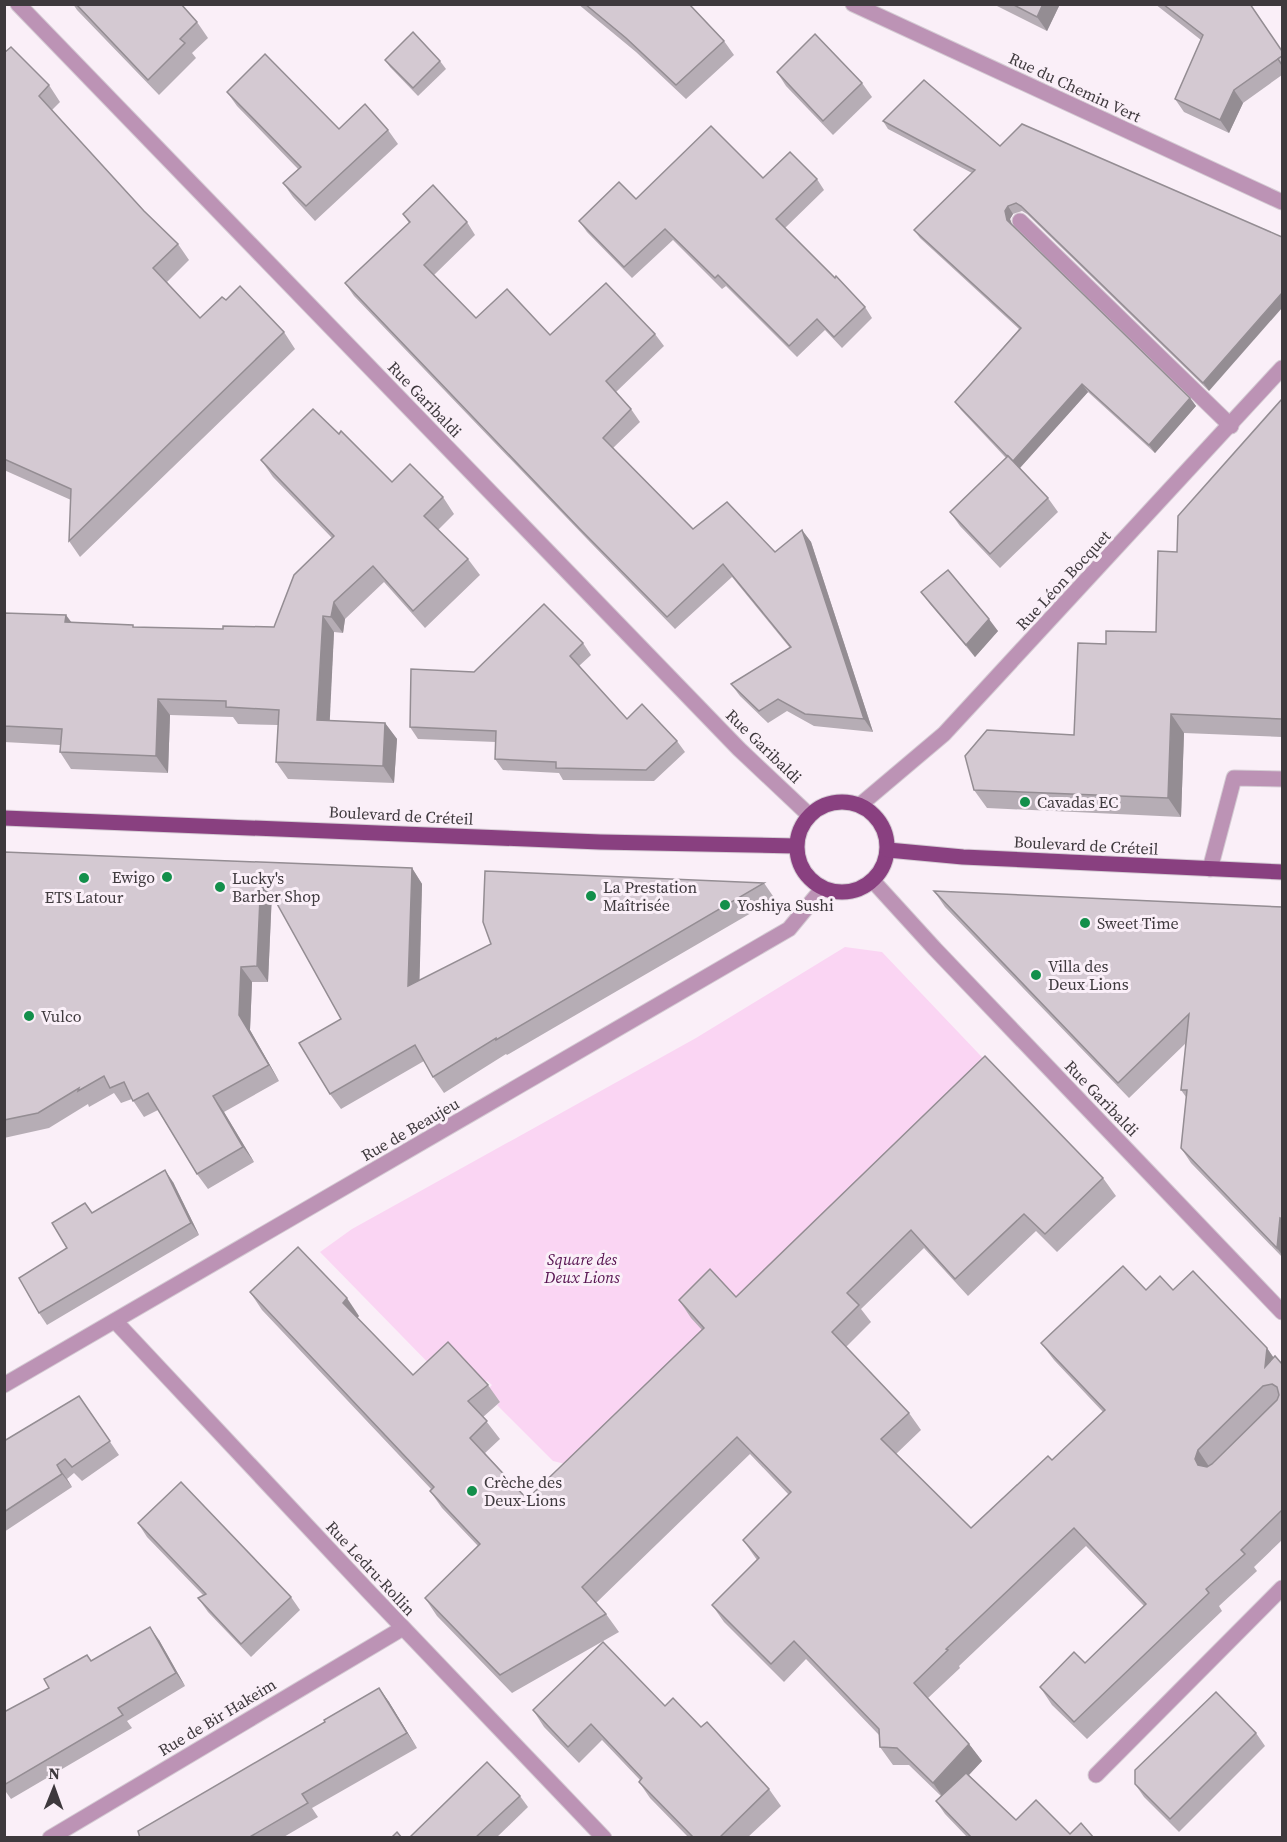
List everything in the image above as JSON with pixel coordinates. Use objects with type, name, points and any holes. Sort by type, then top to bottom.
[{"type":"main road","points":[[849,801],[860,805],[880,820],[887,835],[888,850],[884,867],[873,881],[848,893],[822,889],[803,871],[796,846],[799,829],[809,815],[828,803],[849,801]]},
{"type":"main road","name":"Boulevard de Créteil","points":[[4,818],[600,842],[796,846]]},
{"type":"main road","name":"Boulevard de Créteil","points":[[888,850],[963,857],[1282,872]]},
{"type":"street","name":"Rue Garibaldi","points":[[18,4],[739,749],[809,815]]},
{"type":"street","name":"Rue du Chemin Vert","points":[[853,4],[1282,202]]},
{"type":"street","points":[[1020,221],[1231,426]]},
{"type":"street","name":"Rue Léon Bocquet","points":[[860,805],[944,734],[1231,426],[1282,368]]},
{"type":"street","points":[[1210,869],[1234,778],[1282,779]]},
{"type":"street","name":"Rue Garibaldi","points":[[873,881],[943,958],[1282,1312]]},
{"type":"street","name":"Rue de Beaujeu","points":[[4,1385],[789,929],[822,889]]},
{"type":"street","name":"Rue Ledru-Rollin","points":[[115,1321],[604,1838]]},
{"type":"street","points":[[1096,1775],[1282,1588]]},
{"type":"street","name":"Rue de Bir Hakeim","points":[[50,1838],[403,1628]]},
{"type":"green space","name":"Square des Deux Lions","points":[[845,947],[882,952],[998,1074],[586,1469],[553,1461],[497,1405],[500,1402],[488,1389],[492,1385],[487,1381],[483,1383],[442,1377],[320,1252],[352,1229],[696,1038]]},
{"type":"building","points":[[76,4],[181,4],[197,22],[180,39],[185,43],[148,80]]},
{"type":"building","points":[[585,4],[689,4],[724,41],[676,85],[626,38]]},
{"type":"building","points":[[1012,4],[1043,4],[1037,17]]},
{"type":"building","points":[[1163,4],[1250,4],[1282,51],[1282,56],[1234,90],[1220,120],[1175,99],[1203,35]]},
{"type":"building","points":[[413,32],[440,61],[413,88],[385,60]]},
{"type":"building","points":[[815,34],[862,83],[823,121],[777,72]]},
{"type":"building","points":[[11,47],[49,85],[39,96],[144,211],[178,244],[153,268],[200,318],[222,297],[226,300],[240,286],[284,332],[69,541],[71,489],[4,459],[4,53]]},
{"type":"building","points":[[265,54],[339,129],[365,104],[388,130],[306,206],[283,183],[301,167],[227,92]]},
{"type":"building","points":[[924,80],[1000,146],[1022,124],[1282,237],[1282,293],[1203,383],[1021,206],[1016,203],[1008,206],[1005,211],[1007,220],[1190,398],[1149,445],[1082,384],[1013,461],[955,402],[1021,328],[914,230],[975,170],[883,121]]},
{"type":"building","points":[[711,126],[763,178],[790,152],[817,179],[776,219],[865,307],[834,337],[817,319],[789,346],[718,275],[715,278],[665,229],[624,267],[579,221],[619,182],[636,199]]},
{"type":"building","points":[[433,185],[467,222],[424,265],[476,318],[507,289],[550,335],[606,283],[655,334],[606,381],[631,409],[603,438],[693,529],[727,502],[775,552],[802,530],[864,719],[805,714],[778,699],[759,711],[731,684],[791,647],[723,564],[667,617],[345,283],[410,222],[403,214]]},
{"type":"building","points":[[1282,399],[1282,719],[1171,714],[1168,798],[974,790],[965,756],[987,730],[1074,735],[1078,643],[1106,644],[1106,631],[1156,632],[1158,551],[1177,552],[1178,516]]},
{"type":"building","points":[[313,409],[339,434],[341,431],[392,482],[410,464],[443,497],[424,516],[468,559],[413,611],[373,566],[334,602],[331,617],[323,616],[317,720],[385,723],[383,766],[276,762],[279,710],[226,707],[226,701],[158,699],[156,756],[60,752],[62,729],[4,726],[4,613],[66,615],[65,622],[133,625],[133,627],[223,629],[223,626],[274,627],[294,575],[334,536],[261,460]]},
{"type":"building","points":[[1008,456],[1048,498],[990,554],[950,512]]},
{"type":"building","points":[[948,570],[989,619],[966,645],[921,592]]},
{"type":"building","points":[[544,604],[583,643],[570,656],[627,719],[642,704],[677,741],[646,770],[556,768],[556,762],[495,759],[496,731],[410,727],[411,669],[474,672]]},
{"type":"building","points":[[4,852],[412,868],[408,986],[491,944],[483,922],[485,871],[764,883],[433,1077],[415,1045],[330,1094],[299,1043],[341,1019],[261,875],[257,966],[241,967],[239,1015],[269,1065],[213,1096],[243,1147],[197,1174],[148,1093],[133,1101],[124,1082],[110,1088],[104,1076],[38,1113],[4,1120]]},
{"type":"building","points":[[934,891],[1282,907],[1282,1219],[1280,1218],[1277,1248],[1181,1148],[1187,1090],[1181,1090],[1189,1014],[1118,1083]]},
{"type":"building","points":[[985,1056],[1103,1178],[1045,1234],[1024,1214],[955,1279],[911,1230],[847,1293],[859,1305],[832,1332],[909,1413],[881,1439],[971,1528],[1048,1456],[1052,1460],[1105,1410],[1041,1343],[1123,1266],[1146,1290],[1160,1276],[1173,1290],[1193,1271],[1267,1348],[1265,1367],[1275,1356],[1282,1364],[1282,1510],[1241,1550],[1245,1554],[1206,1589],[1209,1593],[1074,1722],[1040,1687],[1074,1652],[1085,1663],[1146,1604],[1074,1528],[946,1649],[948,1650],[914,1683],[969,1744],[933,1783],[897,1748],[880,1747],[879,1729],[794,1641],[771,1664],[712,1605],[759,1558],[743,1540],[791,1492],[737,1437],[582,1587],[606,1614],[500,1675],[425,1598],[480,1544],[430,1491],[434,1487],[250,1292],[298,1247],[347,1298],[343,1303],[413,1375],[448,1342],[488,1385],[468,1401],[487,1421],[470,1438],[527,1499],[704,1328],[679,1300],[710,1269],[736,1297]],"holes":[[[1272,1384],[1277,1387],[1279,1395],[1277,1400],[1212,1464],[1207,1467],[1198,1465],[1195,1459],[1198,1450],[1263,1386]]]},
{"type":"building","points":[[165,1170],[191,1223],[39,1313],[19,1278],[67,1248],[52,1223],[85,1203],[92,1213]]},
{"type":"building","points":[[79,1396],[110,1441],[72,1467],[65,1459],[57,1465],[62,1474],[4,1512],[4,1441]]},
{"type":"building","points":[[181,1482],[291,1597],[241,1644],[198,1598],[206,1594],[138,1523]]},
{"type":"building","points":[[150,1627],[176,1673],[118,1708],[123,1715],[4,1785],[4,1712],[49,1688],[44,1679],[87,1655],[91,1661]]},
{"type":"building","points":[[603,1642],[665,1706],[673,1698],[701,1727],[707,1722],[769,1789],[719,1838],[694,1838],[639,1782],[642,1778],[591,1724],[568,1747],[533,1710]]},
{"type":"building","points":[[379,1688],[407,1733],[302,1794],[308,1803],[248,1838],[140,1838],[138,1831]]},
{"type":"building","points":[[1216,1692],[1256,1733],[1170,1819],[1135,1784],[1135,1770]]},
{"type":"building","points":[[487,1762],[520,1796],[475,1838],[409,1838]]},
{"type":"building","points":[[966,1773],[1016,1820],[1036,1800],[1070,1834],[1081,1823],[1094,1838],[972,1838],[936,1801]]},
{"type":"building","points":[[397,1832],[402,1838],[391,1838]]},
{"type":"place","name":"Cavadas EC","points":[[1025,802]]},
{"type":"place","name":"Ewigo","points":[[167,877]]},
{"type":"place","name":"ETS Latour","points":[[84,878]]},
{"type":"place","name":"Lucky's Barber Shop","points":[[220,887]]},
{"type":"place","name":"La Prestation Maîtrisée","points":[[591,896]]},
{"type":"place","name":"Yoshiya Sushi","points":[[725,905]]},
{"type":"place","name":"Sweet Time","points":[[1085,923]]},
{"type":"place","name":"Villa des Deux Lions","points":[[1036,975]]},
{"type":"place","name":"Vulco","points":[[29,1016]]},
{"type":"place","name":"Crèche des Deux-Lions","points":[[472,1491]]}]
